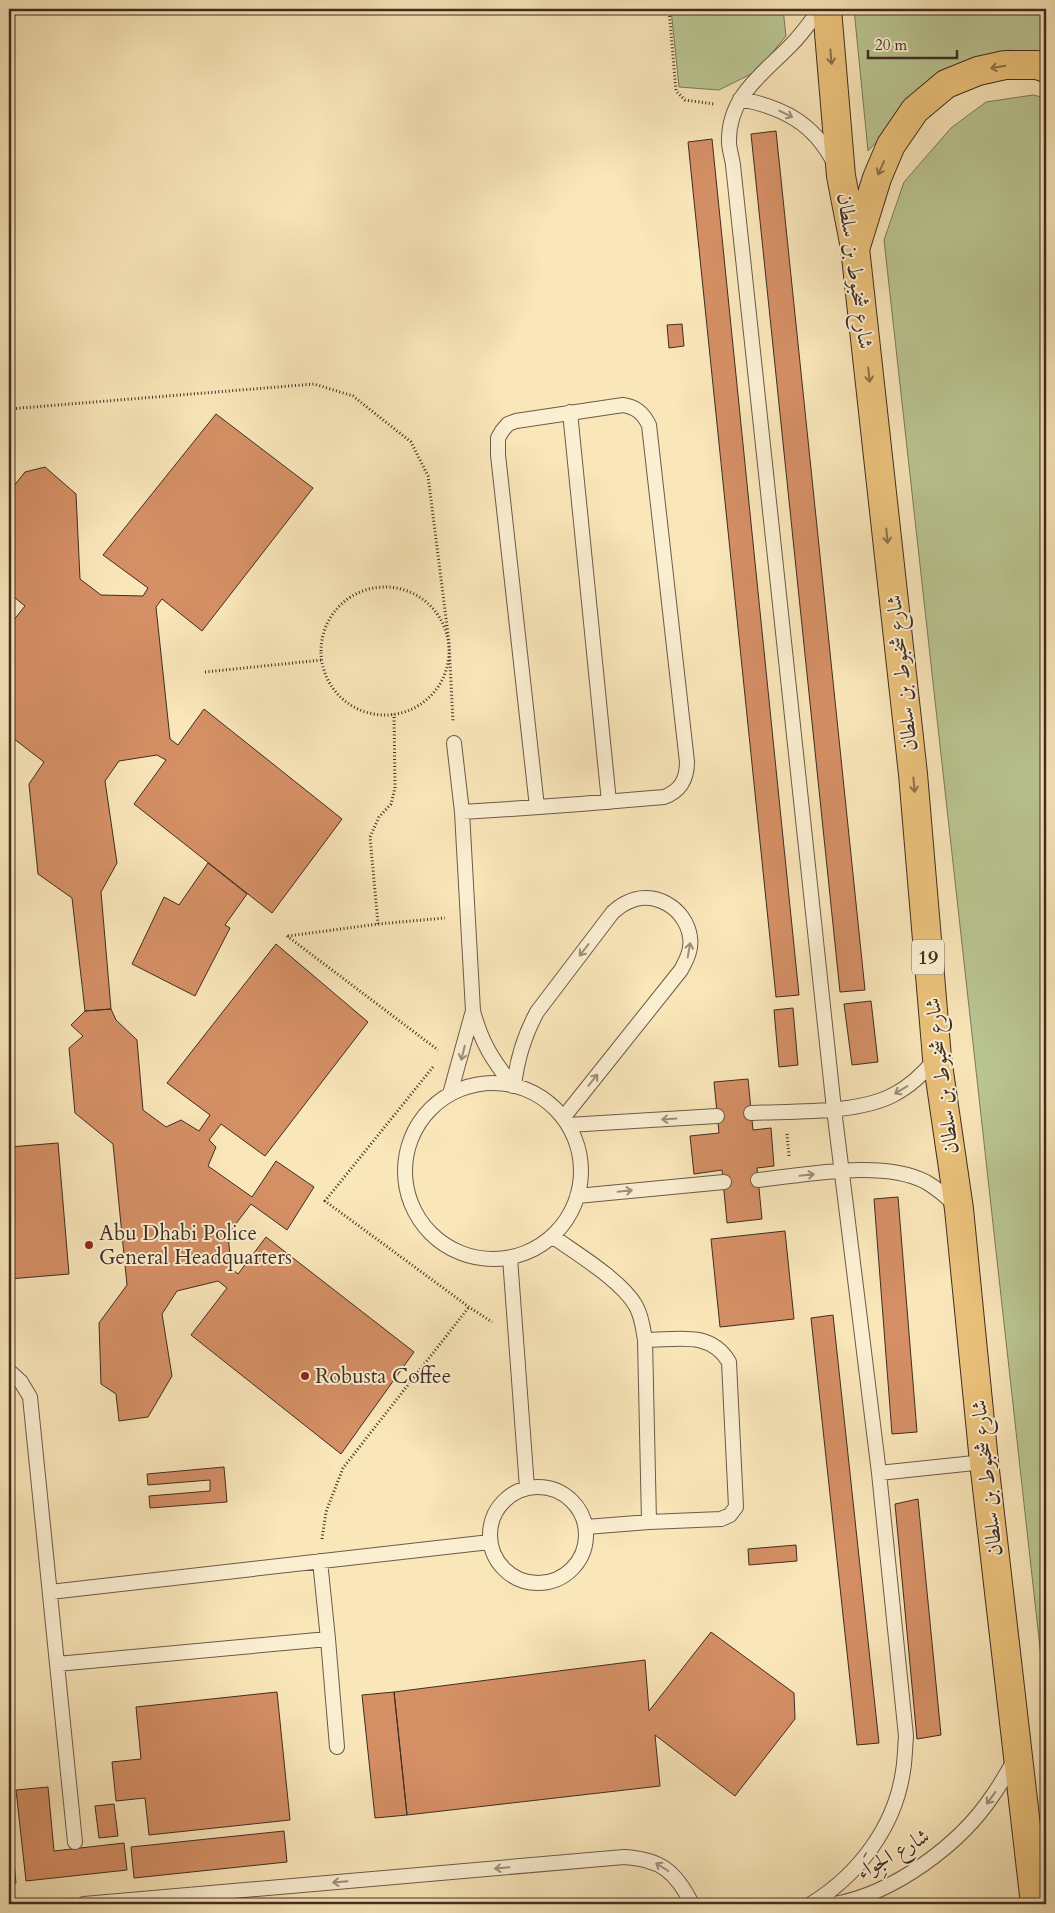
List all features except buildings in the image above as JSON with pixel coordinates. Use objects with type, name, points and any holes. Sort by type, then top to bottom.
[{"type":"main road","name":"شارع شخبوط بن سلطان","points":[[827,9],[841,176],[855,248],[913,774],[937,1058],[959,1209],[984,1462],[1017,1756],[1029,1896]]},
{"type":"main road","points":[[855,248],[877,178],[891,145],[915,110],[946,84],[978,70],[1005,65],[1037,65],[1046,68]]},
{"type":"lane","points":[[811,1904],[830,1892],[857,1868],[878,1839],[894,1806],[903,1772],[906,1736],[879,1473],[834,1109],[729,142],[731,119],[740,99],[754,80],[792,45],[820,9]]},
{"type":"lane","points":[[740,99],[766,104],[791,115],[812,131],[829,152],[841,176]]},
{"type":"lane","points":[[462,812],[537,807],[609,802],[664,797],[680,788],[684,780],[687,772],[649,425],[645,416],[638,409],[630,406],[622,405],[524,419],[508,424],[498,438],[497,447],[537,807]]},
{"type":"lane","points":[[570,412],[609,802]]},
{"type":"lane","points":[[454,744],[462,812],[473,1011],[479,1034],[490,1056],[514,1086]]},
{"type":"lane","points":[[514,1086],[521,1048],[537,1012],[613,912],[627,902],[644,898],[660,900],[675,908],[686,921],[690,938],[689,954],[681,970],[566,1122]]},
{"type":"lane","points":[[450,1094],[473,1011]]},
{"type":"lane","points":[[752,1113],[834,1109],[873,1103],[892,1096],[909,1086],[937,1058]]},
{"type":"lane","points":[[497,1083],[514,1086],[532,1092],[549,1103],[566,1122],[576,1142],[580,1160],[577,1196],[567,1218],[552,1236],[540,1246],[526,1253],[494,1260],[461,1254],[433,1236],[422,1224],[414,1210],[408,1194],[406,1161],[409,1145],[425,1116],[450,1094],[481,1084],[497,1083]]},
{"type":"lane","points":[[566,1122],[717,1116]]},
{"type":"lane","points":[[758,1180],[884,1170],[906,1174],[926,1182],[959,1209]]},
{"type":"lane","points":[[577,1196],[724,1182]]},
{"type":"lane","points":[[552,1236],[627,1294],[636,1307],[643,1323],[649,1522]]},
{"type":"lane","points":[[510,1258],[527,1488]]},
{"type":"lane","points":[[586,1527],[726,1518],[734,1511],[737,1501],[728,1362],[719,1349],[705,1340],[645,1340]]},
{"type":"lane","points":[[9,1371],[21,1382],[30,1397],[75,1842]]},
{"type":"lane","points":[[879,1473],[984,1462]]},
{"type":"lane","points":[[544,1487],[561,1492],[575,1504],[584,1519],[586,1527],[585,1545],[578,1562],[558,1579],[540,1583],[523,1581],[507,1572],[496,1559],[490,1542],[491,1524],[498,1508],[510,1495],[527,1488],[544,1487]]},
{"type":"lane","points":[[50,1592],[490,1542]]},
{"type":"lane","points":[[320,1561],[337,1747]]},
{"type":"lane","points":[[57,1664],[328,1639]]},
{"type":"lane","name":"شارع الجِوَاء","points":[[835,1904],[888,1885],[928,1861],[969,1825],[993,1796],[1017,1756]]},
{"type":"lane","points":[[84,1904],[624,1857],[641,1858],[657,1863],[671,1872],[682,1885],[692,1904]]},
{"type":"path","points":[[669,9],[676,91],[685,100],[715,104],[740,99]]},
{"type":"path","points":[[9,409],[314,384],[353,396],[411,442],[428,476],[449,642],[454,744]]},
{"type":"path","points":[[393,587],[410,592],[424,600],[436,611],[444,626],[449,642],[449,659],[444,675],[436,690],[410,710],[394,714],[377,715],[361,710],[347,702],[334,690],[326,676],[322,660],[322,643],[326,626],[334,612],[346,600],[361,592],[377,588],[393,587]]},
{"type":"path","points":[[204,672],[322,660]]},
{"type":"path","points":[[378,924],[370,837],[379,817],[391,804],[395,788],[394,714]]},
{"type":"path","points":[[444,1054],[287,936],[378,924],[467,916]]},
{"type":"path","points":[[438,1062],[325,1201],[470,1308],[516,1336]]},
{"type":"path","points":[[785,1111],[790,1177]]},
{"type":"path","points":[[320,1561],[326,1512],[343,1468],[470,1308]]},
{"type":"green space","points":[[671,9],[783,9],[786,36],[757,71],[719,90],[679,87]]},
{"type":"green space","points":[[854,9],[1046,9],[1046,61],[1009,50],[941,75],[868,151]]},
{"type":"green space","points":[[1033,95],[1046,98],[1046,1702],[884,240],[904,182],[951,128],[986,102]]},
{"type":"place","name":"Abu Dhabi Police General Headquarters","points":[[89,1245]]},
{"type":"place","name":"Robusta Coffee","points":[[305,1376]]}]
